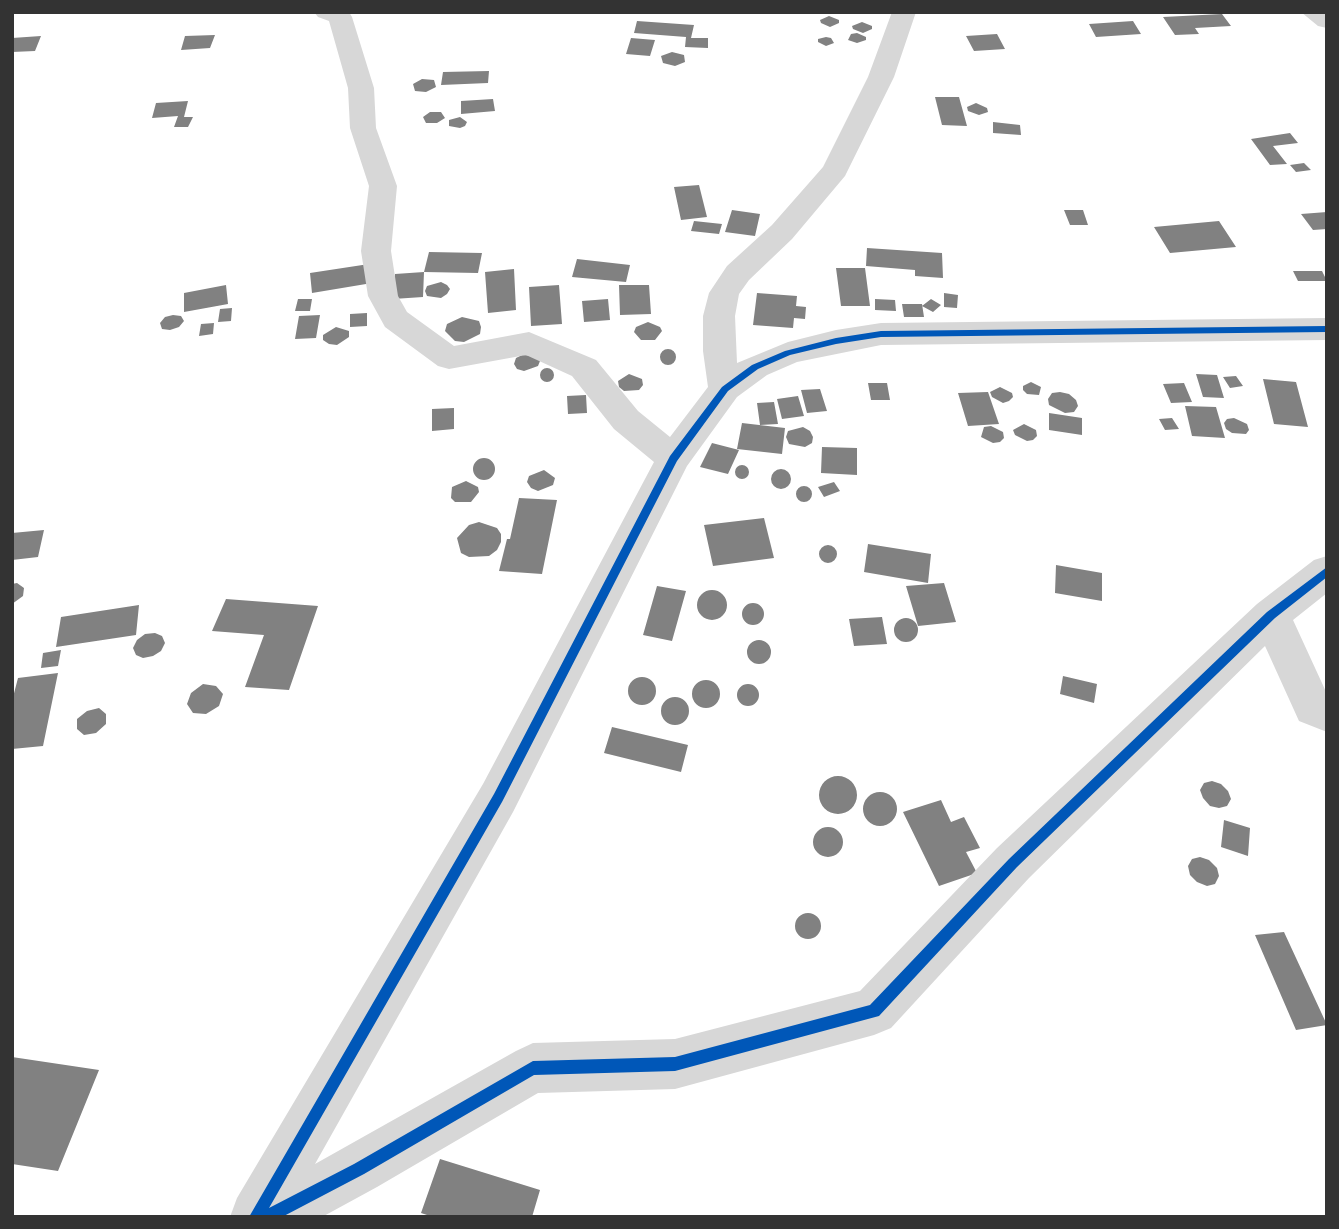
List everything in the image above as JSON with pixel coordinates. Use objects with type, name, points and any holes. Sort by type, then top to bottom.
[{"type":"street","points":[[326,12],[340,17],[361,88],[363,128],[383,186],[376,251],[383,296],[396,319],[449,358],[529,343],[584,368],[626,420],[673,458]]},
{"type":"street","points":[[725,389],[719,340],[719,316],[724,293],[738,273],[782,232],[835,170],[881,77],[904,12]]},
{"type":"street","points":[[1313,12],[1327,21]]},
{"type":"street","points":[[257,1217],[498,798],[673,458],[725,389],[755,367],[788,353],[836,341],[881,334],[1327,329]]},
{"type":"street","points":[[267,1217],[359,1169],[533,1068],[675,1063],[874,1011],[1013,863],[1271,615],[1327,572]]},
{"type":"street","points":[[1271,615],[1313,708],[1327,714]]},
{"type":"building","points":[[1222,14],[1231,26],[1195,28],[1199,34],[1175,35],[1163,17]]},
{"type":"building","points":[[829,16],[839,20],[839,23],[830,27],[821,23],[820,20]]},
{"type":"building","points":[[637,21],[694,25],[691,38],[708,38],[708,48],[685,47],[686,37],[634,33]]},
{"type":"building","points":[[1133,21],[1141,34],[1096,37],[1089,24]]},
{"type":"building","points":[[862,22],[872,26],[872,29],[863,33],[853,29],[852,26]]},
{"type":"building","points":[[857,33],[866,37],[866,40],[857,43],[848,40],[851,34]]},
{"type":"building","points":[[997,34],[1005,49],[974,51],[966,36]]},
{"type":"building","points":[[215,35],[210,48],[181,50],[185,36]]},
{"type":"building","points":[[41,36],[35,51],[12,52],[12,38]]},
{"type":"building","points":[[631,38],[655,40],[650,56],[626,54]]},
{"type":"building","points":[[831,38],[834,43],[826,46],[818,42],[818,39]]},
{"type":"building","points":[[672,52],[684,55],[685,62],[675,66],[663,63],[661,56]]},
{"type":"building","points":[[489,71],[488,83],[441,85],[443,72]]},
{"type":"building","points":[[422,79],[434,80],[436,87],[426,92],[415,91],[413,84]]},
{"type":"building","points":[[935,97],[959,97],[967,126],[942,125]]},
{"type":"building","points":[[493,99],[495,111],[461,114],[461,101]]},
{"type":"building","points":[[188,101],[184,117],[193,117],[188,127],[174,127],[178,116],[152,118],[156,103]]},
{"type":"building","points":[[976,103],[987,108],[988,112],[979,115],[968,111],[967,107]]},
{"type":"building","points":[[430,112],[441,112],[445,118],[437,123],[426,123],[423,117]]},
{"type":"building","points":[[460,117],[467,122],[465,126],[449,126],[449,120]]},
{"type":"building","points":[[993,122],[1020,125],[1021,135],[993,133]]},
{"type":"building","points":[[1290,133],[1298,143],[1273,146],[1287,164],[1270,165],[1251,139]]},
{"type":"building","points":[[1304,163],[1311,170],[1296,172],[1290,165]]},
{"type":"building","points":[[699,185],[707,217],[681,220],[674,187]]},
{"type":"building","points":[[732,210],[760,214],[755,236],[725,232]]},
{"type":"building","points":[[1064,210],[1083,210],[1088,225],[1070,225]]},
{"type":"building","points":[[1327,212],[1327,229],[1313,230],[1301,214]]},
{"type":"building","points":[[694,221],[722,224],[719,234],[691,231]]},
{"type":"building","points":[[1219,221],[1236,247],[1170,253],[1154,227]]},
{"type":"building","points":[[867,248],[942,253],[943,278],[915,276],[915,270],[866,266]]},
{"type":"building","points":[[429,252],[482,253],[478,273],[424,272]]},
{"type":"building","points":[[577,259],[630,265],[626,282],[572,277]]},
{"type":"building","points":[[369,264],[372,283],[312,293],[310,273]]},
{"type":"building","points":[[836,268],[865,268],[870,306],[841,306]]},
{"type":"building","points":[[514,269],[516,310],[488,313],[485,272]]},
{"type":"building","points":[[1293,271],[1322,271],[1327,281],[1298,281]]},
{"type":"building","points":[[424,272],[423,297],[393,299],[395,274]]},
{"type":"building","points":[[441,282],[450,289],[447,294],[441,298],[427,296],[427,286]]},
{"type":"building","points":[[226,285],[228,304],[184,312],[184,293]]},
{"type":"building","points":[[559,285],[562,324],[531,326],[529,287]]},
{"type":"building","points":[[619,285],[649,285],[651,314],[620,315]]},
{"type":"building","points":[[757,293],[797,296],[796,306],[806,307],[805,319],[794,318],[793,328],[753,325]]},
{"type":"building","points":[[944,293],[958,295],[957,308],[944,307]]},
{"type":"building","points":[[298,299],[312,299],[310,311],[295,311]]},
{"type":"building","points":[[608,299],[610,320],[584,322],[582,301]]},
{"type":"building","points":[[875,299],[895,300],[896,311],[875,310]]},
{"type":"building","points":[[931,299],[941,305],[933,312],[922,306]]},
{"type":"building","points":[[902,304],[922,304],[924,317],[904,317]]},
{"type":"building","points":[[232,308],[231,321],[218,322],[220,309]]},
{"type":"building","points":[[367,313],[367,326],[350,327],[350,314]]},
{"type":"building","points":[[320,315],[316,338],[295,339],[299,316]]},
{"type":"building","points":[[181,316],[184,321],[179,327],[162,329],[160,323],[165,317]]},
{"type":"building","points":[[462,317],[479,321],[481,327],[480,334],[464,342],[455,341],[445,331],[447,324]]},
{"type":"building","points":[[648,322],[660,327],[662,331],[655,340],[641,340],[634,332],[636,327]]},
{"type":"building","points":[[214,323],[213,334],[199,336],[201,324]]},
{"type":"building","points":[[336,327],[349,331],[349,337],[337,345],[323,340],[323,335]]},
{"type":"building","points":[[668,349],[676,357],[668,365],[660,357]]},
{"type":"building","points":[[522,355],[536,356],[540,361],[538,366],[524,371],[517,369],[514,364],[516,358]]},
{"type":"building","points":[[544,368],[550,368],[554,375],[550,382],[544,382],[540,378],[540,372]]},
{"type":"building","points":[[629,374],[642,379],[643,385],[639,390],[624,391],[619,387],[618,381]]},
{"type":"building","points":[[1196,374],[1217,375],[1224,398],[1203,397]]},
{"type":"building","points":[[1236,376],[1243,386],[1230,388],[1223,377]]},
{"type":"building","points":[[1263,379],[1296,382],[1308,427],[1274,424]]},
{"type":"building","points":[[1031,382],[1041,387],[1039,395],[1027,394],[1023,390],[1023,386]]},
{"type":"building","points":[[868,383],[887,383],[890,400],[871,400]]},
{"type":"building","points":[[1184,383],[1192,402],[1171,403],[1163,384]]},
{"type":"building","points":[[1000,387],[1012,393],[1013,397],[1009,401],[1003,403],[992,397],[990,392]]},
{"type":"building","points":[[820,389],[827,411],[807,413],[801,390]]},
{"type":"building","points":[[988,392],[999,424],[968,426],[958,393]]},
{"type":"building","points":[[1052,393],[1069,394],[1076,400],[1078,406],[1074,412],[1065,413],[1049,405],[1048,399]]},
{"type":"building","points":[[586,395],[587,413],[568,414],[567,396]]},
{"type":"building","points":[[798,396],[804,416],[782,419],[777,399]]},
{"type":"building","points":[[774,402],[778,424],[760,425],[757,403]]},
{"type":"building","points":[[1185,406],[1216,407],[1225,438],[1192,436]]},
{"type":"building","points":[[454,408],[454,429],[432,431],[432,409]]},
{"type":"building","points":[[1049,413],[1082,418],[1082,435],[1049,430]]},
{"type":"building","points":[[1172,418],[1179,429],[1165,430],[1159,419]]},
{"type":"building","points":[[1234,418],[1247,424],[1249,430],[1246,434],[1232,433],[1226,429],[1224,423],[1227,419]]},
{"type":"building","points":[[742,423],[785,428],[782,454],[737,449]]},
{"type":"building","points":[[1024,424],[1036,430],[1037,436],[1033,440],[1027,441],[1015,435],[1013,430]]},
{"type":"building","points":[[991,426],[1003,432],[1004,438],[1000,442],[993,443],[981,437],[984,427]]},
{"type":"building","points":[[803,427],[810,431],[812,443],[805,447],[789,444],[786,437],[788,431]]},
{"type":"building","points":[[712,443],[739,450],[728,474],[700,467]]},
{"type":"building","points":[[822,447],[857,448],[857,475],[821,473]]},
{"type":"building","points":[[484,458],[492,461],[495,469],[492,477],[484,480],[476,477],[473,469],[476,461]]},
{"type":"building","points":[[739,465],[745,465],[749,472],[745,479],[739,479],[735,475],[735,469]]},
{"type":"building","points":[[781,469],[788,472],[791,479],[788,486],[781,489],[774,486],[771,479],[774,472]]},
{"type":"building","points":[[544,470],[555,478],[553,485],[538,491],[531,488],[527,482],[529,476]]},
{"type":"building","points":[[466,481],[478,487],[479,492],[471,502],[455,502],[451,498],[452,487]]},
{"type":"building","points":[[834,482],[840,491],[824,497],[818,487]]},
{"type":"building","points":[[801,486],[807,486],[812,494],[810,500],[801,502],[796,497],[796,491]]},
{"type":"building","points":[[519,498],[557,500],[542,574],[499,571],[507,539],[510,539]]},
{"type":"building","points":[[764,518],[774,558],[713,566],[704,525]]},
{"type":"building","points":[[479,522],[497,528],[501,534],[501,542],[497,550],[489,556],[469,557],[461,553],[457,538],[469,525]]},
{"type":"building","points":[[44,530],[38,557],[12,560],[12,533]]},
{"type":"building","points":[[868,544],[931,554],[928,583],[864,572]]},
{"type":"building","points":[[828,545],[836,550],[837,554],[832,562],[828,563],[820,558],[819,554],[824,546]]},
{"type":"building","points":[[1056,565],[1102,573],[1102,601],[1055,593]]},
{"type":"building","points":[[17,583],[24,588],[23,596],[12,604],[12,584]]},
{"type":"building","points":[[944,583],[956,622],[918,626],[906,586]]},
{"type":"building","points":[[657,586],[686,591],[672,641],[643,635]]},
{"type":"building","points":[[712,590],[723,594],[727,605],[723,616],[712,620],[701,616],[697,605],[701,594]]},
{"type":"building","points":[[226,599],[318,606],[289,690],[245,687],[264,635],[212,631]]},
{"type":"building","points":[[749,603],[757,603],[764,610],[764,618],[757,625],[749,625],[742,618],[742,610]]},
{"type":"building","points":[[139,605],[136,635],[56,647],[61,617]]},
{"type":"building","points":[[882,617],[887,644],[854,646],[849,619]]},
{"type":"building","points":[[906,618],[914,622],[918,630],[914,638],[906,642],[898,638],[894,630],[898,622]]},
{"type":"building","points":[[155,633],[162,636],[165,643],[161,651],[143,658],[136,655],[133,648],[137,640],[145,634]]},
{"type":"building","points":[[759,640],[768,643],[771,652],[768,661],[759,664],[750,661],[747,652],[750,643]]},
{"type":"building","points":[[61,650],[58,666],[41,668],[43,653]]},
{"type":"building","points":[[58,673],[43,746],[12,749],[12,701],[18,678]]},
{"type":"building","points":[[1063,676],[1097,684],[1094,703],[1060,694]]},
{"type":"building","points":[[642,677],[652,681],[656,691],[652,701],[642,705],[632,701],[628,691],[632,681]]},
{"type":"building","points":[[706,680],[716,684],[720,694],[716,704],[706,708],[696,704],[692,694],[696,684]]},
{"type":"building","points":[[203,684],[216,686],[223,694],[219,706],[206,714],[193,713],[187,704],[191,693]]},
{"type":"building","points":[[744,684],[752,684],[759,691],[759,699],[752,706],[744,706],[737,699],[737,691]]},
{"type":"building","points":[[675,697],[685,701],[689,711],[685,721],[675,725],[665,721],[661,711],[665,701]]},
{"type":"building","points":[[99,708],[106,714],[106,724],[96,733],[84,735],[77,729],[77,719],[87,711]]},
{"type":"building","points":[[612,727],[688,745],[681,772],[604,753]]},
{"type":"building","points":[[838,776],[851,782],[857,795],[851,808],[838,814],[825,808],[819,795],[825,782]]},
{"type":"building","points":[[1212,781],[1221,784],[1228,791],[1231,799],[1227,806],[1210,806],[1203,798],[1200,790],[1204,783]]},
{"type":"building","points":[[880,792],[892,797],[897,809],[892,821],[880,826],[868,821],[863,809],[868,797]]},
{"type":"building","points":[[941,800],[951,822],[964,817],[980,848],[966,852],[977,873],[939,886],[903,812]]},
{"type":"building","points":[[1224,820],[1250,828],[1248,856],[1221,847]]},
{"type":"building","points":[[828,827],[839,831],[843,842],[839,853],[828,857],[817,853],[813,842],[817,831]]},
{"type":"building","points":[[1200,857],[1209,860],[1217,868],[1219,876],[1215,884],[1207,886],[1190,875],[1188,866],[1192,859]]},
{"type":"building","points":[[808,913],[817,917],[821,926],[817,935],[808,939],[799,935],[795,926],[799,917]]},
{"type":"building","points":[[1284,932],[1327,1025],[1296,1030],[1255,935]]},
{"type":"building","points":[[12,1057],[99,1070],[58,1171],[12,1164]]},
{"type":"building","points":[[440,1159],[540,1190],[532,1217],[433,1217],[421,1213]]},
{"type":"cycle path","points":[[256,1217],[498,798],[673,459],[725,389],[755,367],[788,353],[836,341],[881,334],[1327,329]]},
{"type":"cycle path","points":[[267,1217],[359,1169],[533,1068],[675,1064],[874,1011],[1013,863],[1271,615],[1327,571]]}]
